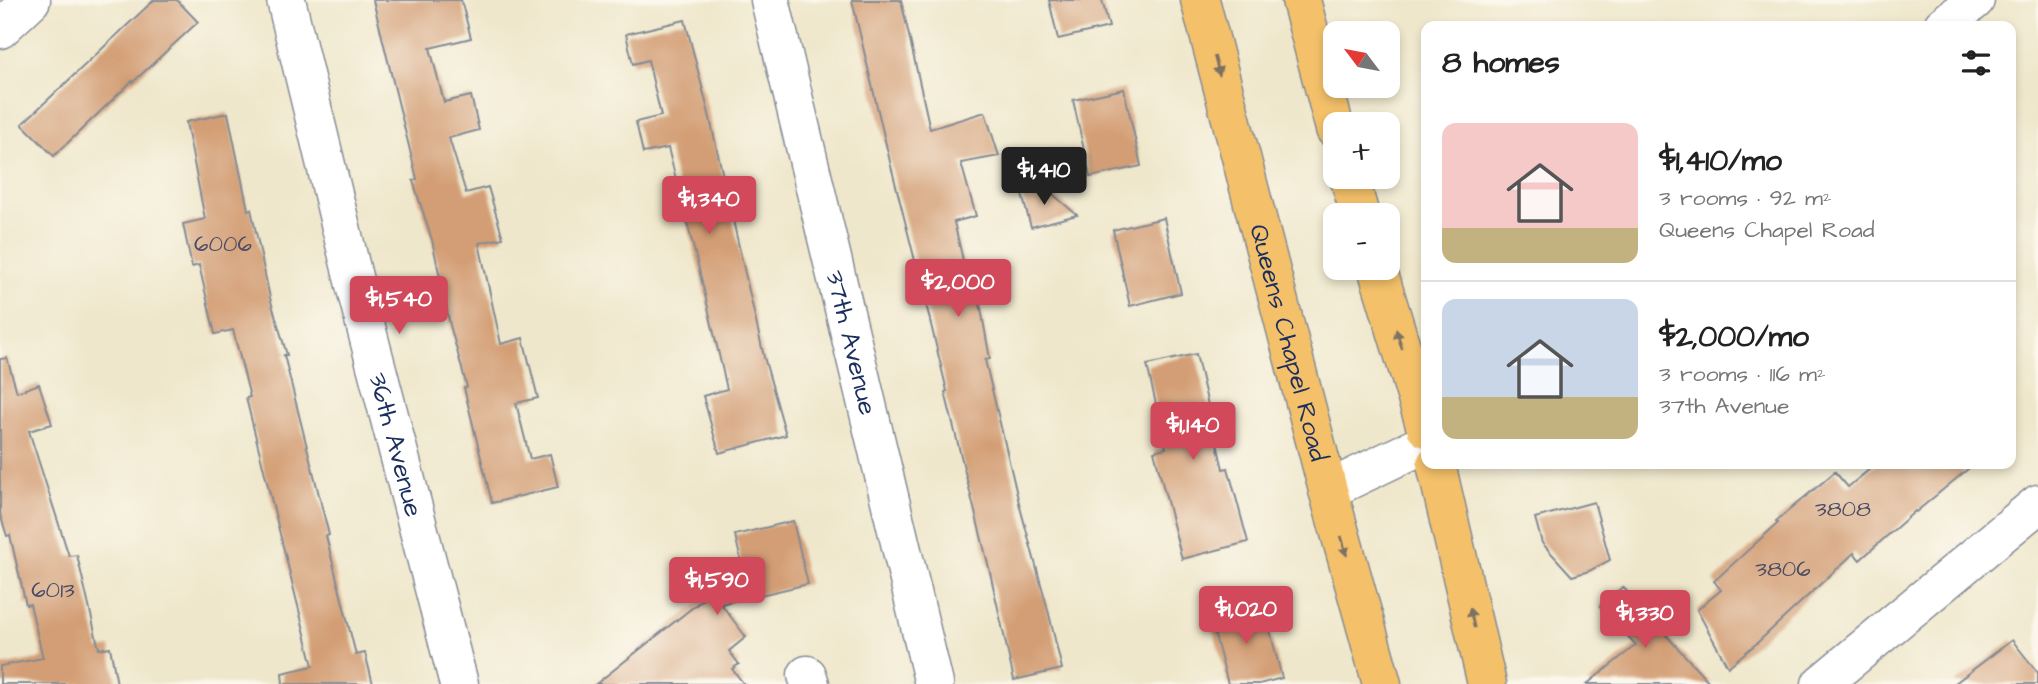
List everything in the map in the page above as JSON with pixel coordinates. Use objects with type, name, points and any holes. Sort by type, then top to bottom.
[{"type":"main road","name":"Queens Chapel Road","points":[[1200,0],[1328,490],[1382,684]]},
{"type":"main road","points":[[1301,0],[1331,112]]},
{"type":"main road","points":[[1381,280],[1421,412]]},
{"type":"main road","points":[[1437,469],[1488,684]]},
{"type":"street","points":[[0,29],[31,0]]},
{"type":"street","name":"36th Avenue","points":[[286,0],[355,285],[460,684]]},
{"type":"street","name":"37th Avenue","points":[[770,0],[934,684]]},
{"type":"street","points":[[1949,21],[1975,0]]},
{"type":"street","points":[[1328,490],[1421,445]]},
{"type":"street","points":[[1821,684],[2038,504]]},
{"type":"building","points":[[154,0],[177,0],[198,22],[54,156],[22,124]]},
{"type":"building","points":[[373,0],[461,0],[471,38],[430,48],[444,102],[471,96],[479,130],[449,138],[466,193],[488,187],[503,238],[479,243],[501,344],[523,338],[538,398],[516,403],[530,459],[550,454],[558,487],[492,503],[432,240],[413,181],[417,179]]},
{"type":"building","points":[[852,0],[901,0],[930,129],[985,112],[999,156],[961,163],[976,216],[954,222],[971,294],[978,292],[990,359],[985,360],[1062,669],[1014,680]]},
{"type":"building","points":[[1049,0],[1102,0],[1109,27],[1058,39]]},
{"type":"building","points":[[685,20],[764,357],[786,435],[719,453],[703,396],[727,389],[668,148],[643,153],[636,122],[661,116],[648,60],[633,64],[626,34]]},
{"type":"building","points":[[1124,89],[1141,166],[1090,177],[1073,100]]},
{"type":"building","points":[[228,113],[248,210],[251,209],[270,298],[287,355],[284,355],[356,655],[365,653],[373,684],[283,684],[282,673],[313,666],[246,398],[250,397],[233,330],[215,334],[199,265],[192,267],[183,224],[205,219],[186,122]]},
{"type":"building","points":[[1042,185],[1077,215],[1031,227],[1021,191]]},
{"type":"building","points":[[1164,218],[1181,293],[1130,306],[1113,230]]},
{"type":"building","points":[[1196,354],[1223,469],[1228,468],[1248,542],[1182,559],[1154,451],[1166,448],[1147,365]]},
{"type":"building","points":[[7,358],[17,392],[39,384],[52,424],[29,431],[69,556],[77,555],[99,649],[110,647],[117,684],[0,684],[0,666],[43,658],[30,604],[26,605],[10,535],[7,536],[0,514],[0,359]]},
{"type":"building","points":[[1870,469],[1968,469],[1860,560],[1854,553],[1728,667],[1697,610],[1721,590],[1714,581],[1778,523],[1776,521],[1835,472],[1848,487]]},
{"type":"building","points":[[1594,502],[1610,560],[1572,576],[1542,543],[1535,518]]},
{"type":"building","points":[[793,521],[808,584],[721,604],[746,637],[729,651],[739,664],[732,669],[744,684],[596,684],[731,577],[728,564],[741,561],[735,535]]},
{"type":"building","points":[[1623,587],[1711,684],[1587,684],[1636,645],[1600,606]]},
{"type":"building","points":[[1263,604],[1282,678],[1259,684],[1228,684],[1210,617]]},
{"type":"building","points":[[2012,640],[2038,673],[2038,684],[1954,684]]}]
